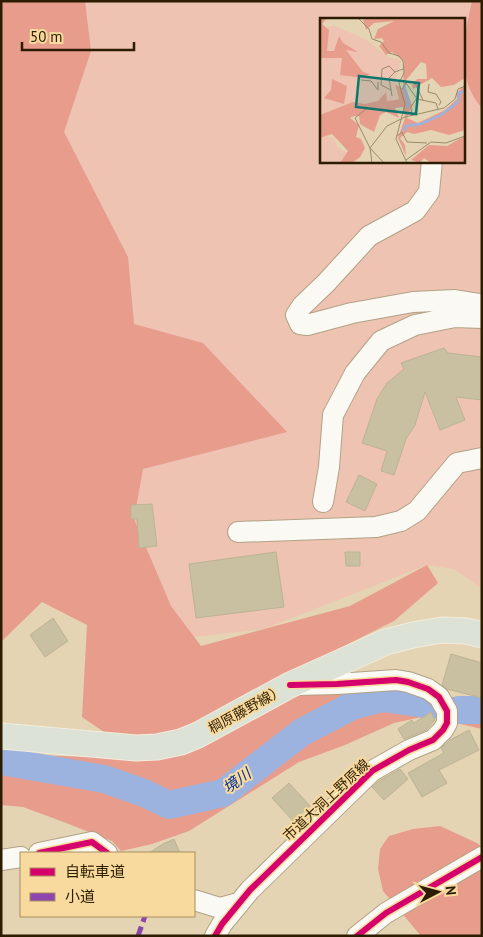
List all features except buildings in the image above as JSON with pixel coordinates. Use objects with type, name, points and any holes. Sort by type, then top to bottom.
[{"type":"main road","name":"棡原藤野線）","points":[[1,736],[108,746],[157,747],[181,742],[198,735],[290,685],[378,645],[413,635],[442,630],[467,631],[482,635]]},
{"type":"street","points":[[432,162],[429,192],[415,211],[369,236],[302,306],[296,315],[300,324],[307,325],[352,313],[413,302],[455,300],[482,306]]},
{"type":"street","points":[[323,502],[329,467],[333,415],[355,373],[381,341],[415,326],[455,317],[482,318]]},
{"type":"street","points":[[238,532],[376,527],[401,521],[417,511],[457,463],[482,458]]},
{"type":"street","name":"市道大洞上野原線","points":[[215,936],[222,924],[250,890],[372,771],[408,750],[432,740],[443,730],[447,723],[447,711],[439,697],[428,689],[408,682],[396,680],[290,685]]},
{"type":"street","points":[[44,852],[92,842],[106,852]]},
{"type":"street","points":[[1,860],[20,857]]},
{"type":"street","points":[[357,936],[386,913],[482,857]]},
{"type":"street","points":[[195,900],[220,908],[239,903]]},
{"type":"shaded area","points":[[1,1],[85,1],[91,51],[64,132],[128,257],[134,324],[203,343],[287,432],[143,469],[134,519],[171,606],[201,646],[350,606],[427,565],[438,583],[394,621],[318,659],[355,688],[415,695],[482,699],[482,729],[456,723],[440,713],[394,723],[345,745],[299,762],[189,831],[152,844],[121,851],[112,841],[61,821],[23,807],[1,805],[1,754],[90,757],[104,732],[82,717],[87,625],[42,602],[1,642]]},
{"type":"shaded area","points":[[40,1],[482,1],[482,589],[454,569],[427,565],[264,629],[175,639],[140,637],[1,124]]},
{"type":"shaded area","points":[[472,1],[482,1],[482,108],[473,97],[466,75],[466,29]]},
{"type":"shaded area","points":[[440,826],[482,847],[482,936],[421,936],[383,891],[378,869],[380,849],[389,836],[413,829]]},
{"type":"waterway","name":"境川","points":[[1,761],[104,779],[144,793],[169,805],[223,793],[302,732],[352,706],[383,698],[431,705]]},
{"type":"waterway","name":"境川","points":[[459,710],[482,710]]},
{"type":"marked path","points":[[138,936],[145,917]]},
{"type":"cycle path","points":[[215,936],[222,924],[250,890],[372,771],[409,750],[433,740],[447,723],[447,711],[439,697],[428,689],[408,682],[396,680],[290,685]]},
{"type":"cycle path","points":[[44,852],[92,842],[106,852]]},
{"type":"cycle path","points":[[357,936],[386,913],[482,857]]}]
